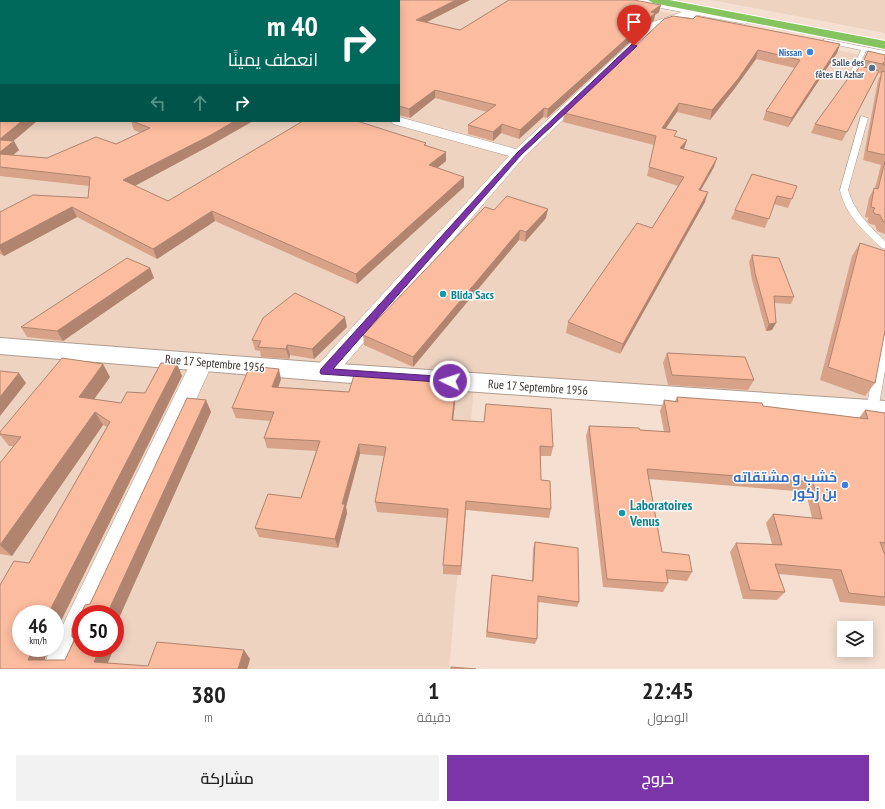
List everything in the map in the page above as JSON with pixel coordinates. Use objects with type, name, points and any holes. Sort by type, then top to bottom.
[{"type":"highway","points":[[653,0],[885,45]]},
{"type":"highway","points":[[690,9],[885,37]]},
{"type":"main road","name":"Rue 17 Septembre 1956","points":[[0,346],[325,372],[878,410]]},
{"type":"street","points":[[636,0],[690,9],[800,32],[844,37]]},
{"type":"street","points":[[325,372],[519,154],[657,24],[690,9]]},
{"type":"street","points":[[400,122],[519,154]]},
{"type":"street","points":[[88,605],[202,362]]},
{"type":"street","points":[[58,669],[72,640]]},
{"type":"lane","points":[[690,9],[751,28]]},
{"type":"lane","points":[[819,40],[885,59]]},
{"type":"lane","points":[[863,52],[885,52]]},
{"type":"lane","points":[[848,79],[854,71],[863,52]]},
{"type":"lane","points":[[854,71],[862,73]]},
{"type":"lane","points":[[864,118],[844,190],[847,202],[866,228],[885,246]]},
{"type":"lane","points":[[878,410],[885,339]]},
{"type":"shaded area","points":[[400,0],[603,0],[668,13],[698,22],[885,60],[885,401],[475,375],[449,669],[0,669],[0,122],[400,122]]},
{"type":"shaded area","points":[[712,0],[885,0],[885,33]]},
{"type":"building","points":[[400,0],[456,0],[416,20],[460,30],[509,0],[634,0],[661,5],[651,12],[655,13],[548,109],[544,108],[520,130],[502,124],[493,132],[468,125],[496,105],[435,90],[409,109],[400,106]]},
{"type":"building","points":[[673,16],[693,19],[696,16],[840,44],[792,118],[766,111],[800,60],[758,50],[738,79],[712,110],[679,103],[662,128],[677,131],[674,136],[687,140],[680,148],[717,158],[699,190],[708,192],[623,344],[568,322],[637,223],[652,228],[684,177],[649,167],[656,136],[564,113],[664,19]]},
{"type":"building","points":[[868,51],[885,55],[885,65],[883,65],[884,62],[882,64],[864,60]]},
{"type":"building","points":[[860,66],[879,71],[847,132],[815,124],[852,73],[855,73]]},
{"type":"building","points":[[882,71],[885,72],[885,155],[867,151]]},
{"type":"building","points":[[0,122],[21,122],[0,139]]},
{"type":"building","points":[[135,122],[233,122],[123,180],[168,201],[301,122],[360,122],[426,143],[424,145],[446,152],[429,165],[464,177],[356,274],[212,211],[153,249],[72,207],[0,245],[0,212],[33,195],[88,198],[90,177],[0,167],[0,154],[47,158],[96,137],[116,144],[150,128]]},
{"type":"building","points":[[0,140],[14,141],[0,152]]},
{"type":"building","points":[[885,161],[885,222],[880,215],[875,214],[873,211],[875,208],[871,207],[874,188],[878,189]]},
{"type":"building","points":[[752,174],[797,186],[792,199],[777,196],[769,219],[735,210]]},
{"type":"building","name":"Blida Sacs","points":[[507,196],[548,209],[526,232],[520,230],[413,357],[363,335],[485,207],[494,210]]},
{"type":"building","points":[[860,243],[885,251],[885,331],[875,383],[828,367]]},
{"type":"building","points":[[752,255],[779,258],[794,297],[774,296],[776,323],[769,324],[755,273]]},
{"type":"building","points":[[127,258],[150,268],[57,331],[21,327]]},
{"type":"building","points":[[295,293],[345,317],[312,349],[287,345],[286,349],[258,347],[261,341],[252,340],[263,318]]},
{"type":"building","points":[[667,353],[745,357],[754,380],[672,375]]},
{"type":"building","points":[[62,358],[103,364],[79,397],[121,403],[127,392],[145,393],[161,363],[177,364],[53,605],[12,605],[12,657],[29,657],[28,660],[65,660],[72,645],[72,657],[96,657],[94,662],[148,666],[157,642],[244,650],[238,669],[0,669],[0,585],[14,561],[29,563],[110,422],[95,412],[0,545],[0,463],[21,437],[0,434],[0,432]]},
{"type":"building","points":[[250,366],[279,369],[272,387],[349,392],[354,375],[456,383],[452,420],[484,422],[486,404],[551,409],[553,447],[540,446],[541,480],[550,481],[551,509],[466,501],[461,566],[443,565],[448,509],[375,502],[386,447],[359,444],[342,504],[345,504],[335,539],[255,528],[268,494],[301,498],[320,441],[264,438],[274,412],[232,408]]},
{"type":"building","points":[[0,371],[19,373],[0,397]]},
{"type":"building","points":[[677,397],[762,403],[763,406],[868,419],[865,410],[885,413],[885,543],[880,542],[885,555],[885,597],[849,593],[841,570],[775,564],[785,592],[750,590],[736,543],[782,545],[773,514],[822,519],[813,482],[647,469],[662,552],[689,555],[692,572],[666,570],[668,583],[607,579],[589,426],[639,428],[640,430],[670,432],[664,400],[678,402]]},
{"type":"building","points":[[187,398],[206,400],[111,605],[85,605],[90,604]]},
{"type":"building","points":[[535,542],[578,548],[579,602],[538,596],[537,639],[487,632],[492,575],[533,581]]},
{"type":"building","points":[[451,667],[476,669],[451,669]]},
{"type":"place","name":"Nissan","points":[[810,52]]},
{"type":"place","name":"Salle des fêtes El Azhar","points":[[872,68]]},
{"type":"place","name":"Blida Sacs","points":[[443,294]]},
{"type":"place","name":"خشب و مشتقاته بن زكور","points":[[845,485]]},
{"type":"place","name":"Laboratoires Venus","points":[[622,513]]},
{"type":"route","points":[[450,381],[325,372],[519,154],[634,46]]}]
